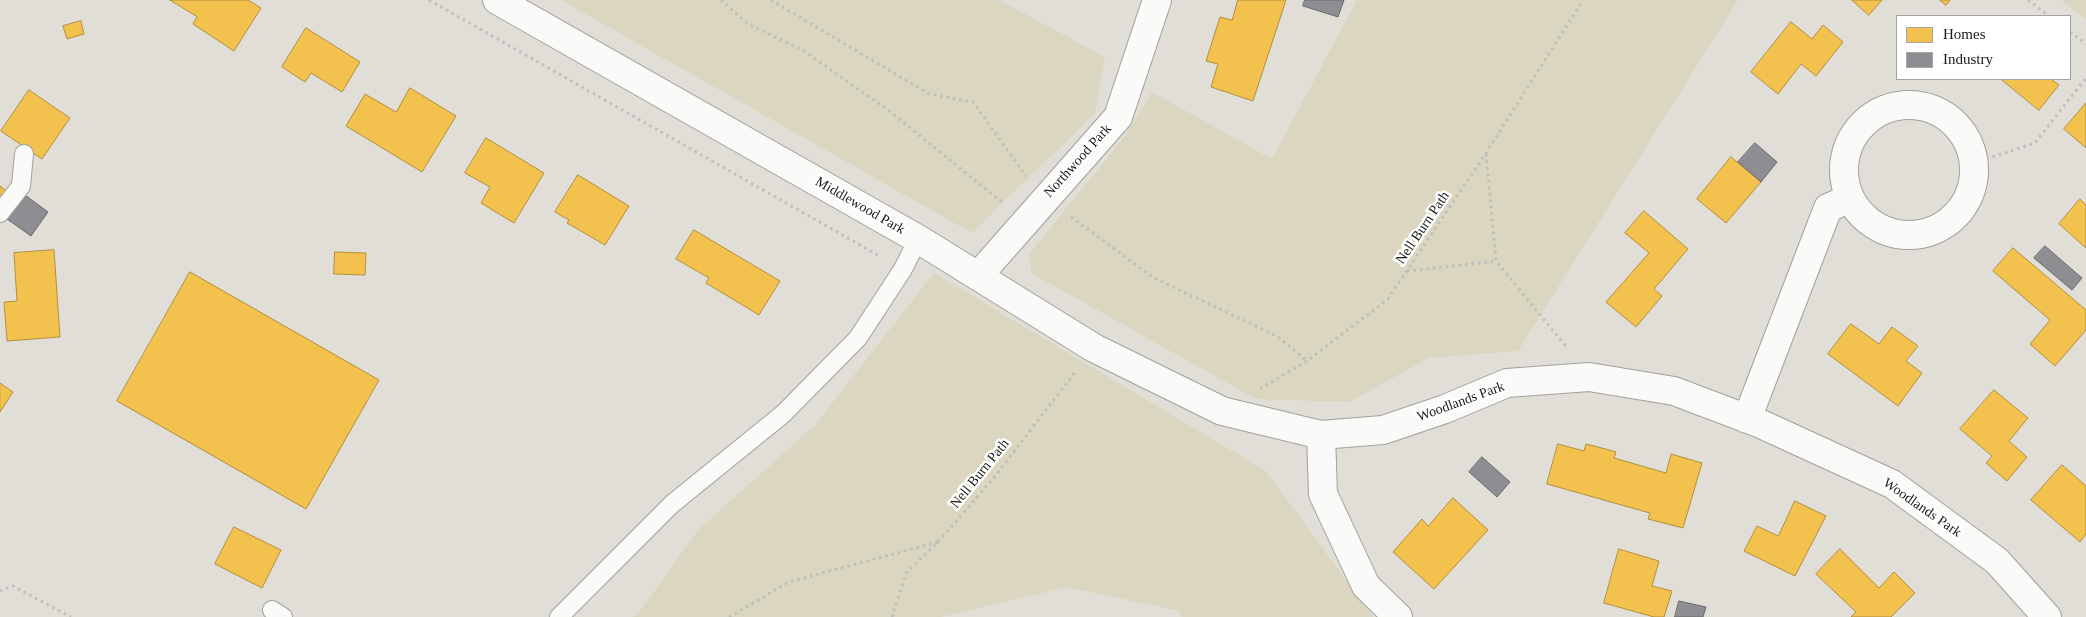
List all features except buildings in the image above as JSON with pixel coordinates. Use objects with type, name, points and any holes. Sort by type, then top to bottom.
[{"type":"street","name":"Middlewood Park","points":[[497,0],[918,239],[1094,348],[1222,411]]},
{"type":"street","name":"Northwood Park","points":[[978,276],[1118,117],[1157,0]]},
{"type":"street","points":[[1917,104],[1928,107],[1949,117],[1958,126],[1970,146],[1974,163],[1970,196],[1957,215],[1945,225],[1919,235],[1896,234],[1878,228],[1860,213],[1850,198],[1844,176],[1846,154],[1856,131],[1872,115],[1894,106],[1917,104]]},
{"type":"street","points":[[1747,419],[1828,208],[1850,198]]},
{"type":"street","name":"Woodlands Park","points":[[1222,411],[1321,435],[1382,430],[1445,409],[1508,384],[1589,377],[1674,391],[1747,419],[1829,454],[1892,484],[1997,561],[2047,617]]},
{"type":"street","points":[[1321,435],[1323,494],[1366,586],[1398,617]]},
{"type":"lane","points":[[0,213],[21,186],[24,154]]},
{"type":"lane","points":[[559,617],[672,504],[783,414],[858,338],[902,270],[918,239]]},
{"type":"path","points":[[429,0],[902,270]]},
{"type":"path","points":[[721,0],[748,24],[804,51],[888,110],[1025,221]]},
{"type":"path","points":[[771,0],[929,94],[972,102],[1021,169],[1045,198],[1154,278],[1277,336],[1307,361]]},
{"type":"path","name":"Nell Burn Path","points":[[1222,411],[1307,361],[1388,299],[1486,153],[1583,0]]},
{"type":"path","points":[[2028,0],[2049,15]]},
{"type":"path","points":[[2071,33],[2086,44]]},
{"type":"path","points":[[1974,163],[2035,143],[2086,78]]},
{"type":"path","points":[[1486,153],[1496,261],[1589,377]]},
{"type":"path","points":[[1407,272],[1496,261]]},
{"type":"path","name":"Nell Burn Path","points":[[892,617],[906,573],[938,542],[992,480],[1094,348]]},
{"type":"path","points":[[729,617],[789,582],[938,542]]},
{"type":"path","points":[[0,591],[13,586],[71,617]]},
{"type":"shaded area","points":[[561,0],[999,0],[1105,57],[1095,113],[972,233]]},
{"type":"shaded area","points":[[1357,0],[1738,0],[1518,351],[1428,358],[1350,402],[1256,399],[1031,273],[1030,253],[1126,135],[1152,92],[1272,159]]},
{"type":"shaded area","points":[[2061,0],[2086,0],[2086,19]]},
{"type":"shaded area","points":[[934,273],[1266,471],[1373,617],[1182,617],[1180,611],[1067,587],[941,617],[632,617],[638,614],[698,530],[815,425]]}]
